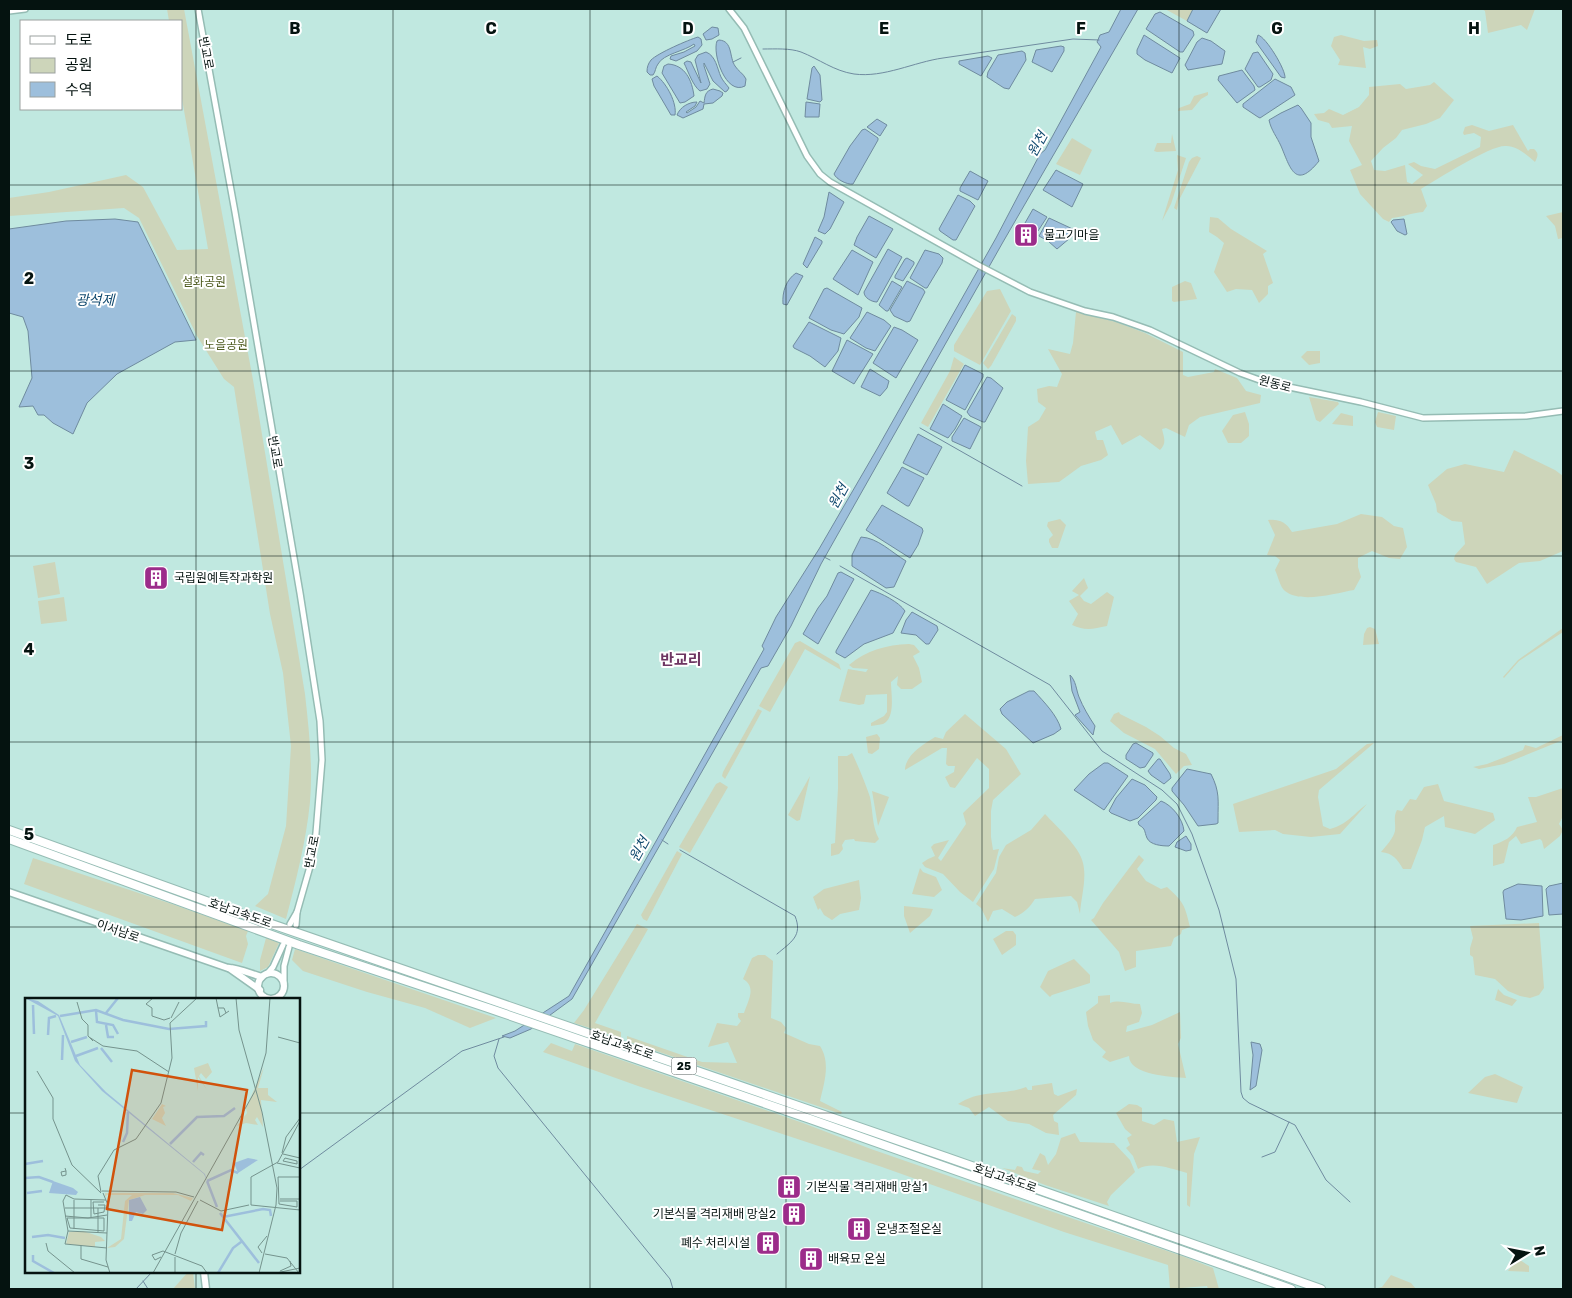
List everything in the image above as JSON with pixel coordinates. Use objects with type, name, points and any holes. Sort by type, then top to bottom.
[{"type":"highway","name":"호남고속도로","points":[[9,830],[234,911],[927,1150],[1321,1289]]},
{"type":"highway","name":"호남고속도로","points":[[9,839],[299,945],[810,1119],[1291,1289]]},
{"type":"main road","name":"이서남로","points":[[9,892],[228,968],[261,994]]},
{"type":"main road","name":"이서남로","points":[[228,968],[234,968],[250,974],[265,975]]},
{"type":"main road","points":[[276,974],[284,983],[282,992],[277,998],[267,998],[261,994],[260,981],[265,975],[276,974]]},
{"type":"main road","points":[[204,1273],[206,1289]]},
{"type":"street","points":[[9,11],[25,9]]},
{"type":"street","name":"반교로","points":[[198,9],[235,212],[320,721],[322,760],[320,797],[311,863],[293,924]]},
{"type":"street","name":"원동로","points":[[730,9],[744,28],[807,156],[820,174],[830,182],[994,274],[1030,292],[1085,311],[1113,317],[1150,330],[1240,373],[1265,382],[1361,402],[1423,418],[1526,416],[1563,411]]},
{"type":"street","points":[[265,975],[273,967],[286,946],[284,983]]},
{"type":"green space","points":[[167,9],[184,9],[253,380],[305,694],[311,762],[310,802],[303,846],[286,919],[255,906],[268,894],[286,826],[291,746],[283,673],[270,614],[234,387],[224,379],[197,336],[139,218],[124,208],[9,216],[9,198],[49,192],[126,175],[143,187],[177,250],[208,249],[182,99],[182,20],[169,20]]},
{"type":"green space","points":[[1165,9],[1193,9],[1187,21]]},
{"type":"green space","points":[[1482,9],[1535,9],[1527,30],[1521,25],[1488,33],[1485,11]]},
{"type":"green space","points":[[1341,35],[1364,41],[1377,40],[1378,46],[1370,49],[1363,47],[1366,68],[1338,65],[1340,60],[1331,46],[1334,37]]},
{"type":"green space","points":[[1434,82],[1454,100],[1440,118],[1426,124],[1402,130],[1371,161],[1374,170],[1385,171],[1405,165],[1407,182],[1412,184],[1423,175],[1408,164],[1414,162],[1421,166],[1435,169],[1480,147],[1481,137],[1474,133],[1464,135],[1463,133],[1465,127],[1472,125],[1489,131],[1513,125],[1528,151],[1534,149],[1538,155],[1535,162],[1521,151],[1509,146],[1497,147],[1488,151],[1421,189],[1427,206],[1423,212],[1392,218],[1389,222],[1383,219],[1360,194],[1350,170],[1362,165],[1349,141],[1352,126],[1332,128],[1329,123],[1318,120],[1314,114],[1324,113],[1329,109],[1343,115],[1359,107],[1369,95],[1369,87],[1400,84],[1406,89],[1430,85]]},
{"type":"green space","points":[[1208,92],[1208,95],[1201,99],[1192,110],[1178,111],[1179,108],[1190,104],[1194,96]]},
{"type":"green space","points":[[1172,134],[1176,151],[1154,151],[1157,143],[1171,143]]},
{"type":"green space","points":[[1072,138],[1092,150],[1080,175],[1056,164]]},
{"type":"green space","points":[[1177,155],[1186,158],[1171,204],[1162,221],[1178,170]]},
{"type":"green space","points":[[1197,156],[1201,158],[1179,200],[1177,210],[1174,208],[1189,162]]},
{"type":"green space","points":[[1563,212],[1563,238],[1558,239],[1555,226],[1546,216]]},
{"type":"green space","points":[[1210,217],[1218,218],[1231,229],[1267,251],[1263,254],[1273,283],[1268,286],[1268,294],[1259,303],[1252,290],[1236,289],[1227,292],[1214,272],[1224,243],[1209,232]]},
{"type":"green space","points":[[1185,281],[1191,283],[1197,299],[1172,301],[1172,287]]},
{"type":"green space","points":[[1000,289],[1011,311],[980,365],[954,351],[954,345],[987,291]]},
{"type":"green space","points":[[1076,312],[1116,322],[1145,333],[1183,352],[1183,375],[1188,377],[1214,372],[1215,369],[1237,378],[1246,391],[1261,395],[1260,403],[1200,417],[1189,425],[1185,437],[1166,428],[1162,429],[1164,443],[1160,450],[1140,435],[1122,445],[1111,425],[1095,432],[1097,440],[1103,440],[1108,455],[1101,460],[1081,466],[1059,482],[1028,484],[1026,461],[1028,427],[1039,420],[1046,408],[1038,402],[1037,389],[1049,386],[1057,387],[1062,374],[1048,349],[1070,354]]},
{"type":"green space","points":[[1012,314],[1016,317],[1016,321],[988,369],[983,363]]},
{"type":"green space","points":[[1307,351],[1320,351],[1320,363],[1309,365],[1301,357]]},
{"type":"green space","points":[[954,357],[964,364],[928,427],[921,423],[950,371]]},
{"type":"green space","points":[[1309,397],[1338,402],[1339,404],[1320,422],[1316,420]]},
{"type":"green space","points":[[1245,412],[1249,424],[1249,436],[1241,443],[1228,443],[1222,431],[1233,415]]},
{"type":"green space","points":[[1378,412],[1396,416],[1394,430],[1377,427],[1375,422]]},
{"type":"green space","points":[[1341,413],[1353,416],[1353,426],[1332,424]]},
{"type":"green space","points":[[1514,450],[1555,470],[1563,476],[1563,551],[1540,561],[1519,563],[1487,584],[1476,567],[1456,562],[1454,559],[1455,555],[1465,544],[1462,522],[1452,521],[1437,512],[1436,504],[1428,485],[1447,469],[1465,464],[1504,472]]},
{"type":"green space","points":[[1361,514],[1382,517],[1394,526],[1403,528],[1407,547],[1400,559],[1389,558],[1372,551],[1358,558],[1361,577],[1354,590],[1328,595],[1300,597],[1292,595],[1283,589],[1275,570],[1280,560],[1275,556],[1267,555],[1275,535],[1268,520],[1282,522],[1292,532],[1337,524]]},
{"type":"green space","points":[[1060,519],[1066,525],[1058,548],[1052,548],[1049,539],[1053,535],[1047,526],[1048,522]]},
{"type":"green space","points":[[55,562],[60,594],[38,598],[33,566]]},
{"type":"green space","points":[[1084,578],[1088,588],[1080,596],[1084,601],[1091,604],[1107,592],[1114,597],[1107,626],[1089,629],[1072,625],[1078,614],[1069,601],[1079,595],[1072,591]]},
{"type":"green space","points":[[64,597],[67,621],[41,624],[38,601]]},
{"type":"green space","points":[[1367,628],[1375,629],[1379,644],[1363,645],[1364,634]]},
{"type":"green space","points":[[1563,628],[1563,632],[1519,661],[1503,677],[1518,660]]},
{"type":"green space","points":[[800,641],[839,664],[841,670],[805,649],[770,712],[759,706],[795,643]]},
{"type":"green space","points":[[909,644],[914,645],[920,652],[913,656],[919,668],[922,682],[912,689],[901,689],[897,685],[898,676],[891,682],[892,705],[890,717],[883,724],[871,726],[871,723],[884,716],[887,712],[887,694],[866,695],[864,704],[859,705],[839,701],[848,669],[866,672],[868,669],[853,668],[849,665],[877,649]]},
{"type":"green space","points":[[758,709],[762,711],[725,779],[722,776],[723,772]]},
{"type":"green space","points":[[1119,712],[1146,727],[1174,748],[1186,754],[1192,765],[1184,766],[1176,774],[1155,749],[1124,733],[1110,721],[1114,714]]},
{"type":"green space","points":[[965,714],[1006,749],[1021,774],[993,800],[991,837],[993,850],[999,849],[994,869],[973,902],[960,892],[943,874],[925,867],[922,863],[935,856],[931,847],[934,844],[949,840],[938,858],[941,861],[966,824],[963,813],[989,788],[989,769],[977,758],[955,788],[950,787],[945,777],[954,772],[955,766],[948,766],[946,764],[947,748],[942,748],[905,770],[908,760],[916,751],[935,737],[943,739],[946,732]]},
{"type":"green space","points":[[877,734],[880,738],[879,749],[872,754],[868,753],[866,737]]},
{"type":"green space","points":[[1563,735],[1563,740],[1504,764],[1479,769],[1473,767],[1487,764],[1523,750],[1525,745],[1536,748]]},
{"type":"green space","points":[[1374,743],[1319,790],[1318,797],[1323,826],[1330,829],[1346,822],[1367,804],[1340,834],[1311,837],[1283,834],[1275,830],[1239,832],[1233,804],[1336,769],[1367,744]]},
{"type":"green space","points":[[852,753],[870,797],[874,824],[879,839],[875,843],[855,841],[854,839],[845,840],[842,845],[843,849],[839,854],[831,856],[831,844],[835,843],[838,756],[847,756]]},
{"type":"green space","points":[[810,776],[800,820],[797,821],[788,815]]},
{"type":"green space","points":[[720,782],[728,787],[690,853],[679,847],[716,784]]},
{"type":"green space","points":[[1438,784],[1444,801],[1493,813],[1495,820],[1475,834],[1445,827],[1444,816],[1425,827],[1411,869],[1403,869],[1395,858],[1381,852],[1394,834],[1397,810],[1402,811],[1410,799],[1416,800],[1424,787]]},
{"type":"green space","points":[[1563,788],[1563,816],[1559,824],[1563,830],[1560,836],[1544,849],[1540,839],[1521,844],[1516,836],[1509,842],[1504,863],[1493,866],[1493,845],[1507,839],[1517,827],[1537,822],[1528,797],[1536,797]]},
{"type":"green space","points":[[872,791],[889,797],[878,826]]},
{"type":"green space","points":[[1045,814],[1067,837],[1081,857],[1084,875],[1080,914],[1077,902],[1071,896],[1035,899],[1026,910],[1015,917],[1002,909],[993,911],[988,922],[981,908],[976,904],[996,873],[999,857],[1006,845],[1031,830]]},
{"type":"green space","points":[[677,851],[682,854],[647,921],[641,915]]},
{"type":"green space","points":[[1139,855],[1144,860],[1137,869],[1146,881],[1161,889],[1167,887],[1177,897],[1185,909],[1190,927],[1182,930],[1181,934],[1174,938],[1171,946],[1136,951],[1136,967],[1125,971],[1119,952],[1091,920]]},
{"type":"green space","points":[[33,858],[248,931],[246,936],[248,944],[242,963],[24,884]]},
{"type":"green space","points":[[920,868],[923,872],[936,877],[942,890],[934,897],[912,894]]},
{"type":"green space","points":[[859,880],[861,898],[859,910],[840,914],[832,920],[824,915],[820,908],[818,910],[813,897],[824,889]]},
{"type":"green space","points":[[904,906],[933,909],[930,916],[910,933],[904,916]]},
{"type":"green space","points":[[1539,923],[1544,988],[1539,995],[1530,998],[1520,996],[1508,991],[1495,979],[1475,975],[1473,957],[1470,955],[1473,938],[1470,926]]},
{"type":"green space","points":[[637,924],[648,929],[595,1023],[621,1032],[621,1038],[574,1023],[584,1010]]},
{"type":"green space","points":[[1006,931],[1013,931],[1016,935],[1016,945],[1002,955],[993,939]]},
{"type":"green space","points":[[266,938],[279,943],[268,967],[260,971],[260,960]]},
{"type":"green space","points":[[295,949],[496,1018],[470,1028],[425,1008],[367,992],[303,971],[292,960]]},
{"type":"green space","points":[[758,955],[765,955],[773,961],[771,1018],[781,1022],[786,1028],[784,1033],[809,1044],[820,1046],[826,1066],[820,1101],[842,1112],[841,1114],[627,1041],[627,1036],[702,1062],[737,1063],[728,1042],[708,1047],[717,1023],[737,1026],[741,1021],[738,1013],[744,1013],[751,990],[750,986],[743,979],[752,958]]},
{"type":"green space","points":[[1074,959],[1090,975],[1090,983],[1050,997],[1040,987],[1048,971]]},
{"type":"green space","points":[[1498,989],[1504,995],[1517,1000],[1512,1006],[1495,1000]]},
{"type":"green space","points":[[1110,995],[1110,1003],[1140,1004],[1142,1013],[1139,1022],[1127,1026],[1126,1032],[1152,1025],[1180,1012],[1181,1038],[1178,1044],[1186,1078],[1161,1076],[1143,1071],[1131,1062],[1129,1056],[1110,1062],[1102,1057],[1106,1052],[1093,1040],[1086,1012],[1098,1003],[1098,996]]},
{"type":"green space","points":[[551,1043],[572,1051],[575,1044],[803,1123],[871,1149],[1185,1257],[1213,1268],[1219,1289],[1208,1289],[1207,1286],[1170,1289],[1168,1265],[1064,1232],[882,1167],[638,1086],[543,1052]]},
{"type":"green space","points":[[1495,1074],[1523,1087],[1517,1103],[1468,1093],[1485,1077]]},
{"type":"green space","points":[[1052,1083],[1054,1094],[1058,1096],[1077,1089],[1076,1095],[1053,1115],[1054,1121],[1058,1123],[1059,1135],[1046,1133],[1029,1124],[1008,1121],[989,1107],[975,1116],[969,1108],[958,1104],[983,1094],[1017,1090],[1026,1087],[1028,1090],[1032,1090],[1032,1086]]},
{"type":"green space","points":[[1129,1104],[1142,1108],[1142,1121],[1154,1125],[1164,1119],[1174,1121],[1177,1142],[1200,1137],[1194,1154],[1190,1207],[1187,1205],[1187,1173],[1156,1166],[1138,1169],[1133,1156],[1126,1148],[1130,1145],[1127,1138],[1132,1135],[1125,1129],[1116,1113]]},
{"type":"green space","points":[[1075,1133],[1080,1142],[1114,1143],[1130,1160],[1135,1172],[1111,1195],[1107,1202],[1109,1206],[1045,1185],[1002,1168],[1015,1170],[1017,1166],[1022,1167],[1024,1171],[1038,1174],[1041,1171],[1032,1169],[1040,1153],[1045,1156],[1048,1165],[1056,1154],[1061,1138]]},
{"type":"green space","points":[[1517,1258],[1529,1266],[1529,1272],[1508,1271]]},
{"type":"green space","points":[[187,1273],[193,1273],[195,1289],[173,1289]]},
{"type":"green space","points":[[1391,1275],[1411,1283],[1416,1289],[1373,1289],[1382,1287]]},
{"type":"water","points":[[1121,9],[1138,9],[1003,242],[821,564],[791,626],[768,666],[761,668],[572,999],[531,1029],[510,1038],[502,1036],[515,1031],[569,996],[764,649],[762,646],[776,617],[819,549],[877,449],[996,238],[1040,154],[1045,150],[1101,47],[1097,42],[1100,35],[1109,32]]},
{"type":"water","points":[[1193,9],[1221,9],[1207,33],[1187,21]]},
{"type":"water","points":[[1160,12],[1193,31],[1194,35],[1183,52],[1180,52],[1146,29],[1155,14]]},
{"type":"water","points":[[712,27],[718,28],[719,35],[706,40],[703,34]]},
{"type":"water","points":[[1144,35],[1180,58],[1172,73],[1137,54]]},
{"type":"water","points":[[1258,35],[1266,41],[1275,54],[1285,78],[1281,77],[1256,42]]},
{"type":"water","points":[[698,37],[701,39],[702,45],[697,51],[676,61],[670,59],[671,56],[695,46],[694,44],[664,58],[658,64],[653,75],[647,72],[649,63],[655,57]]},
{"type":"water","points":[[1202,38],[1211,41],[1225,51],[1222,64],[1188,70],[1185,65],[1197,42]]},
{"type":"water","points":[[719,40],[727,43],[729,46],[735,66],[746,79],[745,86],[738,87],[726,80],[717,55],[716,47]]},
{"type":"water","points":[[1064,47],[1064,51],[1052,72],[1032,62],[1036,50]]},
{"type":"water","points":[[1022,51],[1025,53],[1026,60],[1009,89],[1004,88],[987,77],[998,55]]},
{"type":"water","points":[[706,52],[714,59],[721,77],[729,88],[727,91],[725,92],[713,81],[704,63],[710,84],[707,89],[700,91],[693,82],[684,63],[687,61],[691,62],[701,83],[695,60],[698,55]]},
{"type":"water","points":[[1258,52],[1273,74],[1271,80],[1260,87],[1258,87],[1245,69],[1253,53]]},
{"type":"water","points":[[988,56],[992,58],[981,76],[959,64],[959,61]]},
{"type":"water","points":[[668,64],[679,67],[687,74],[694,96],[685,102],[680,103],[662,73],[664,66]]},
{"type":"water","points":[[814,66],[820,75],[822,100],[820,102],[807,99],[812,68]]},
{"type":"water","points":[[1242,70],[1255,90],[1237,103],[1218,80],[1219,76]]},
{"type":"water","points":[[657,76],[671,94],[675,115],[671,115],[654,86],[652,79]]},
{"type":"water","points":[[1275,79],[1291,87],[1295,95],[1260,118],[1243,107],[1243,104]]},
{"type":"water","points":[[713,89],[723,93],[722,96],[713,103],[704,104],[703,109],[683,118],[677,115],[688,104],[697,102],[687,113],[696,107],[700,101],[704,103],[707,92]]},
{"type":"water","points":[[806,102],[820,104],[819,117],[805,117]]},
{"type":"water","points":[[1298,105],[1311,123],[1311,137],[1319,161],[1311,170],[1299,175],[1294,173],[1287,161],[1269,120]]},
{"type":"water","points":[[877,119],[887,125],[880,136],[867,127]]},
{"type":"water","points":[[865,129],[878,138],[878,140],[853,184],[845,183],[834,174],[850,146],[862,130]]},
{"type":"water","points":[[1056,170],[1083,184],[1072,207],[1043,190]]},
{"type":"water","points":[[970,171],[988,181],[978,200],[960,191]]},
{"type":"water","points":[[829,192],[844,202],[830,229],[825,234],[818,231],[824,217]]},
{"type":"water","points":[[958,195],[975,206],[956,240],[953,240],[939,229]]},
{"type":"water","points":[[1033,209],[1047,217],[1038,231],[1025,223]]},
{"type":"water","points":[[869,216],[893,229],[876,258],[854,245]]},
{"type":"water","points":[[1049,218],[1077,231],[1057,249],[1039,236]]},
{"type":"water","name":"광석제","points":[[115,219],[138,222],[196,340],[175,342],[117,374],[87,403],[73,434],[53,423],[44,415],[38,415],[33,406],[19,407],[32,378],[28,331],[23,317],[9,313],[9,229],[66,221]]},
{"type":"water","points":[[1404,219],[1407,234],[1405,235],[1397,231],[1391,222]]},
{"type":"water","points":[[815,237],[822,241],[822,243],[807,268],[803,264]]},
{"type":"water","points":[[888,249],[902,257],[877,302],[867,298],[864,292]]},
{"type":"water","points":[[852,250],[873,262],[858,295],[833,279]]},
{"type":"water","points":[[925,250],[939,254],[943,258],[927,288],[910,278]]},
{"type":"water","points":[[907,258],[914,262],[914,264],[903,281],[895,278],[895,276]]},
{"type":"water","points":[[796,273],[803,276],[787,305],[783,304],[785,287]]},
{"type":"water","points":[[892,281],[902,287],[888,311],[886,311],[879,305]]},
{"type":"water","points":[[907,281],[923,289],[925,292],[910,321],[907,322],[894,316],[890,310]]},
{"type":"water","points":[[827,288],[862,308],[859,317],[844,334],[831,330],[809,318],[824,289]]},
{"type":"water","points":[[867,312],[884,320],[891,326],[875,351],[850,338]]},
{"type":"water","points":[[809,322],[841,338],[838,351],[825,367],[793,346]]},
{"type":"water","points":[[894,327],[918,340],[896,378],[873,363]]},
{"type":"water","points":[[847,340],[873,354],[854,384],[832,371]]},
{"type":"water","points":[[965,365],[983,374],[983,377],[965,410],[946,400]]},
{"type":"water","points":[[870,369],[889,381],[887,388],[880,396],[861,387]]},
{"type":"water","points":[[987,377],[1003,388],[985,422],[983,422],[970,416],[967,412]]},
{"type":"water","points":[[943,404],[962,416],[948,438],[930,429]]},
{"type":"water","points":[[964,418],[981,427],[970,449],[952,441],[952,437]]},
{"type":"water","points":[[918,434],[942,447],[927,475],[903,463]]},
{"type":"water","points":[[902,467],[924,478],[909,506],[887,493]]},
{"type":"water","points":[[882,505],[922,528],[923,531],[918,545],[910,558],[866,530]]},
{"type":"water","points":[[861,537],[879,543],[906,561],[894,587],[886,588],[852,566],[852,555]]},
{"type":"water","points":[[841,572],[854,579],[818,644],[803,634],[827,596],[838,573]]},
{"type":"water","points":[[871,590],[890,598],[905,611],[893,633],[864,644],[845,658],[836,653],[836,651]]},
{"type":"water","points":[[912,612],[937,626],[938,630],[929,644],[926,644],[916,635],[901,633],[906,620]]},
{"type":"water","points":[[1070,675],[1075,682],[1082,704],[1095,726],[1093,735],[1075,715],[1080,712],[1072,691]]},
{"type":"water","points":[[1029,691],[1034,691],[1046,704],[1061,729],[1033,743],[1002,714],[1000,709],[1007,702]]},
{"type":"water","points":[[1136,743],[1153,753],[1145,767],[1140,768],[1126,759],[1126,755],[1133,744]]},
{"type":"water","points":[[1160,759],[1171,778],[1164,784],[1148,771]]},
{"type":"water","points":[[1104,763],[1108,763],[1128,776],[1104,810],[1074,790],[1089,774]]},
{"type":"water","points":[[1187,769],[1211,774],[1217,791],[1218,823],[1198,826],[1172,791],[1172,788]]},
{"type":"water","points":[[1132,779],[1145,785],[1157,797],[1138,818],[1130,821],[1109,811],[1116,798]]},
{"type":"water","points":[[1161,801],[1176,813],[1182,822],[1184,831],[1169,846],[1153,844],[1147,838],[1144,829],[1138,822]]},
{"type":"water","points":[[1186,836],[1191,844],[1191,850],[1186,851],[1175,847],[1177,842]]},
{"type":"water","points":[[1563,883],[1563,914],[1549,915],[1546,889],[1549,886]]},
{"type":"water","points":[[1518,884],[1542,886],[1543,916],[1521,920],[1506,919],[1503,892]]},
{"type":"water","points":[[1251,1042],[1260,1044],[1262,1050],[1256,1086],[1250,1090],[1253,1055]]},
{"type":"waterway","points":[[763,49],[797,51],[840,70],[865,75],[888,72],[943,58],[1073,39],[1099,40]]},
{"type":"waterway","points":[[733,62],[741,58]]},
{"type":"waterway","points":[[920,428],[1022,486]]},
{"type":"waterway","points":[[824,557],[830,560]]},
{"type":"waterway","points":[[840,566],[1050,685],[1102,751],[1162,790],[1177,804],[1192,834],[1219,910],[1236,979],[1241,1092],[1243,1098],[1249,1103],[1295,1125],[1326,1180],[1350,1202]]},
{"type":"waterway","points":[[662,840],[668,844]]},
{"type":"waterway","points":[[680,850],[795,916],[798,929],[797,934],[777,954]]},
{"type":"waterway","points":[[300,1169],[462,1051],[504,1037]]},
{"type":"waterway","points":[[499,1039],[494,1056],[498,1068],[670,1279],[673,1289]]},
{"type":"waterway","points":[[1262,1157],[1275,1152],[1289,1122]]},
{"type":"waterway","points":[[136,1289],[151,1273]]},
{"type":"waterway","points":[[143,1281],[148,1289]]},
{"type":"place","name":"물고기마을","points":[[1026,235]]},
{"type":"place","name":"국립원예특작과학원","points":[[156,578]]},
{"type":"place","name":"기본식물 격리재배 망실1","points":[[789,1187]]},
{"type":"place","name":"기본식물 격리재배 망실2","points":[[794,1214]]},
{"type":"place","name":"온냉조절온실","points":[[859,1229]]},
{"type":"place","name":"폐수 처리시설","points":[[768,1243]]},
{"type":"place","name":"배육묘 온실","points":[[811,1259]]},
{"type":"district","name":"반교리","points":[[681,660]]},
{"type":"water label","name":"원천","points":[[1037,144]]},
{"type":"water label","name":"원천","points":[[838,496]]},
{"type":"water label","name":"원천","points":[[639,849]]},
{"type":"park label","name":"설화공원","points":[[204,282]]},
{"type":"park label","name":"노을공원","points":[[226,345]]}]
